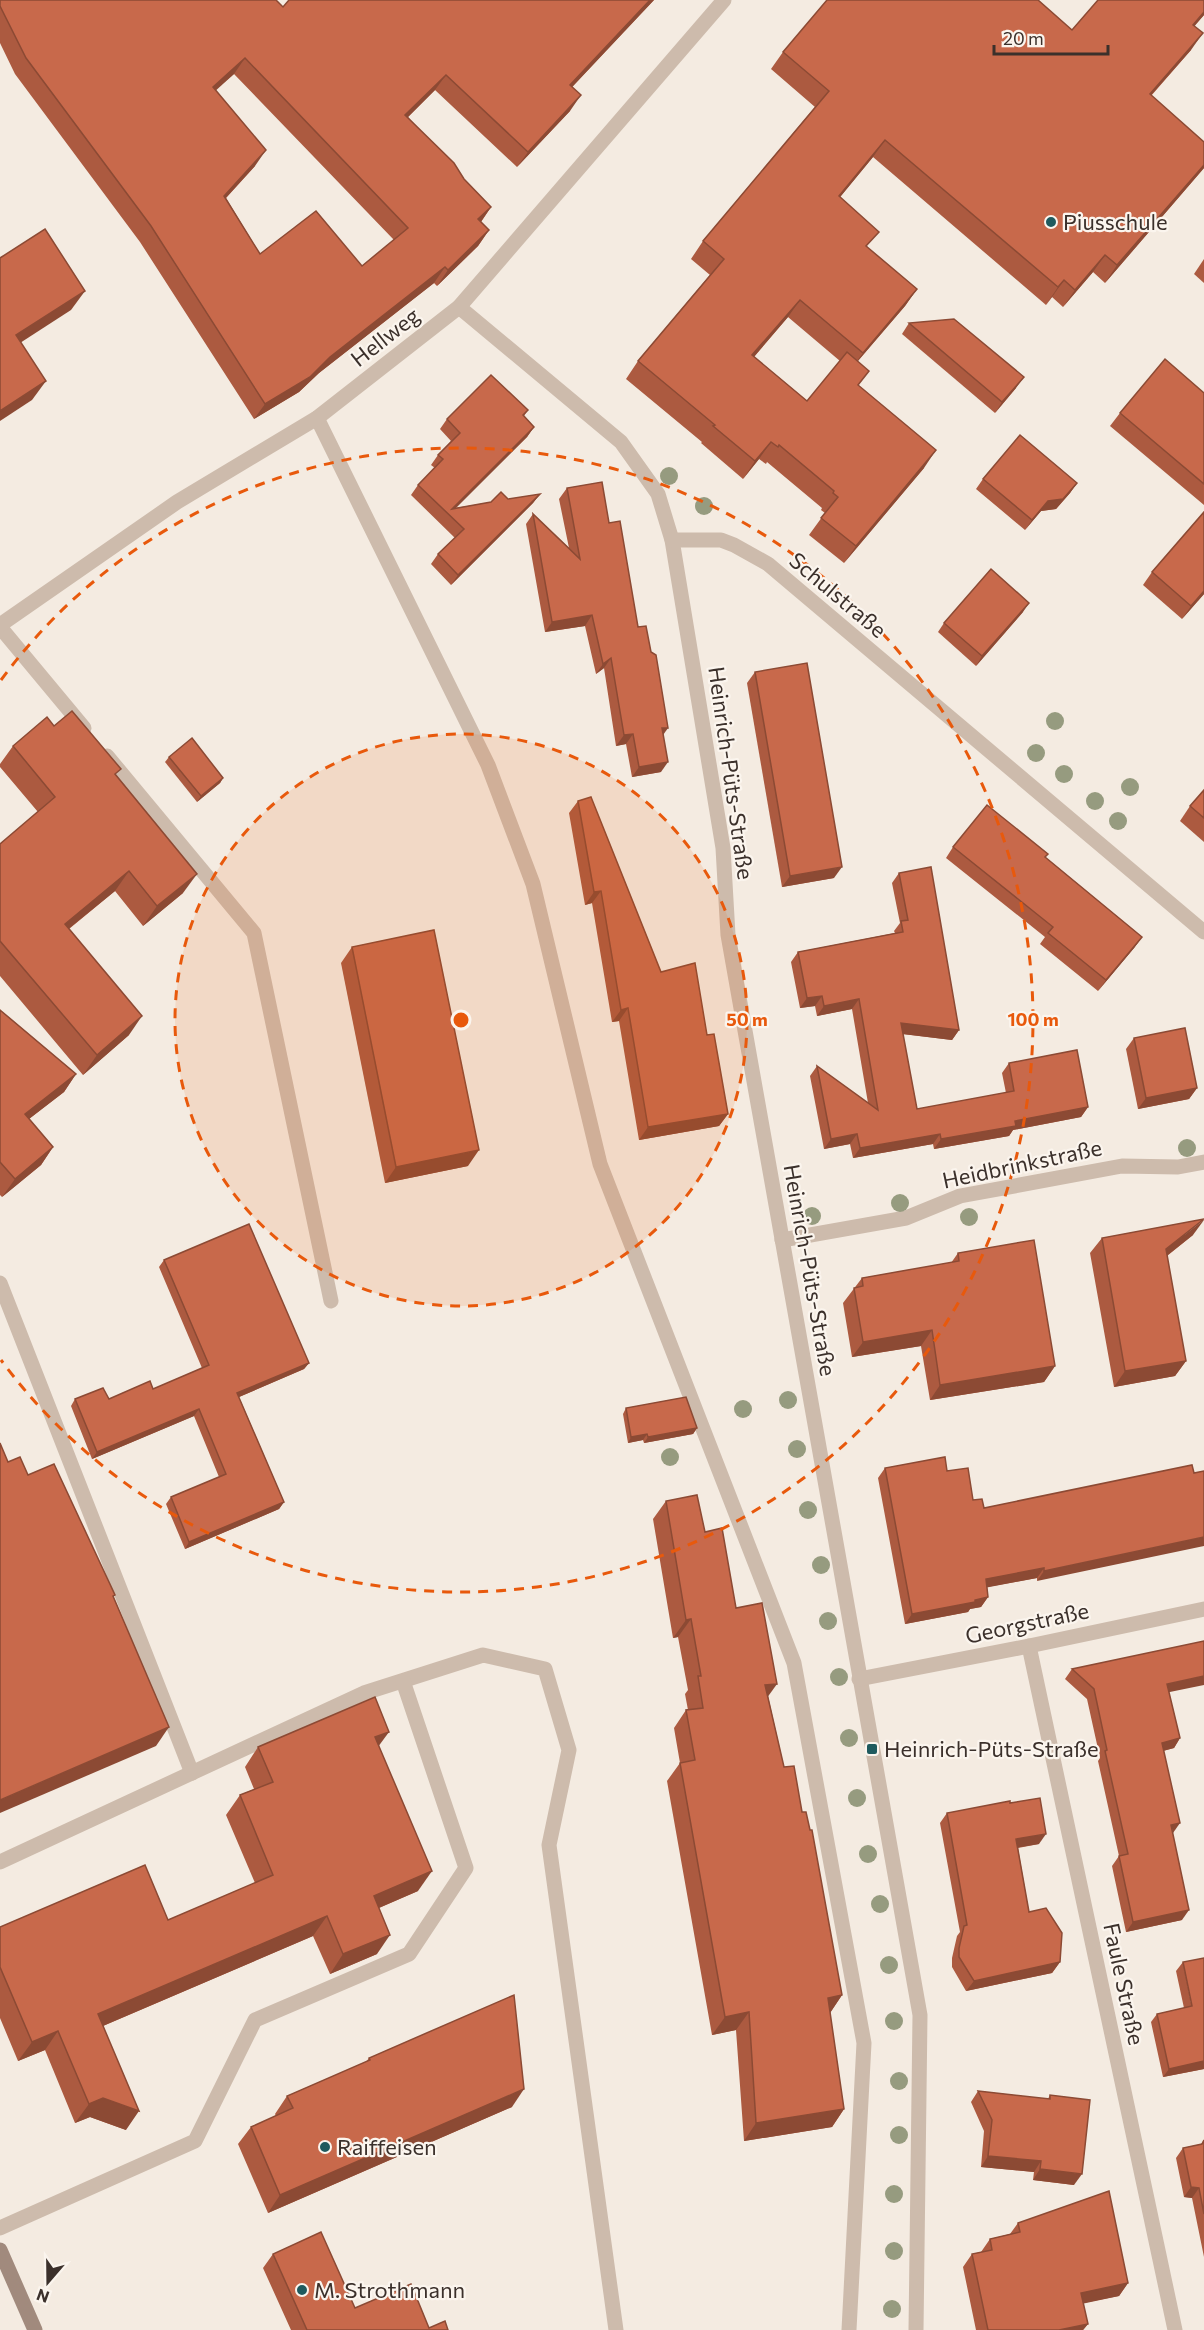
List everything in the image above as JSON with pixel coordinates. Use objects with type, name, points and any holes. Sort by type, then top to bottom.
[{"type":"street","name":"Hellweg","points":[[0,626],[177,502],[317,418],[459,308],[724,0]]},
{"type":"street","points":[[459,308],[621,442],[657,494],[672,540]]},
{"type":"street","points":[[317,418],[488,765],[533,884],[600,1164],[794,1663],[864,2043],[849,2330]]},
{"type":"street","name":"Schulstraße","points":[[672,540],[722,540],[768,564],[1204,932]]},
{"type":"street","name":"Heinrich-Püts-Straße","points":[[672,540],[723,848],[728,935],[920,2015],[916,2330]]},
{"type":"street","points":[[0,626],[254,933],[331,1301]]},
{"type":"street","name":"Heidbrinkstraße","points":[[782,1240],[906,1218],[960,1196],[1111,1168],[1122,1166],[1178,1167],[1204,1162]]},
{"type":"street","points":[[0,1283],[192,1773]]},
{"type":"street","name":"Georgstraße","points":[[859,1679],[1029,1646],[1204,1608]]},
{"type":"street","name":"Faule Straße","points":[[1029,1646],[1174,2330]]},
{"type":"street","points":[[0,1862],[364,1694],[483,1655],[545,1669],[569,1750],[549,1845],[616,2330]]},
{"type":"street","points":[[0,2228],[195,2141],[255,2020],[409,1954],[466,1868],[403,1681]]},
{"type":"street","points":[[0,2250],[35,2330]]},
{"type":"building","points":[[0,0],[276,0],[283,7],[289,0],[650,0],[570,85],[581,95],[528,152],[446,75],[405,115],[454,163],[464,179],[491,207],[478,219],[489,230],[448,270],[445,267],[330,357],[310,377],[265,404],[151,226],[26,58],[0,6]],"holes":[[[245,58],[408,228],[362,266],[316,211],[260,254],[224,196],[266,150],[213,87]]]},
{"type":"building","points":[[827,0],[1038,0],[1072,30],[1098,0],[1204,0],[1204,12],[1193,25],[1203,33],[1150,94],[1204,142],[1204,165],[1117,265],[1105,255],[1075,290],[1064,280],[1058,287],[885,140],[839,196],[879,232],[866,246],[917,289],[863,353],[800,300],[752,355],[807,401],[847,352],[869,371],[858,385],[936,450],[856,546],[821,518],[838,497],[833,493],[834,491],[779,445],[778,447],[771,442],[755,461],[638,361],[724,259],[703,241],[829,91],[783,52]]},
{"type":"building","points":[[45,229],[85,291],[16,335],[46,381],[0,411],[0,258]]},
{"type":"building","points":[[954,319],[1024,377],[1002,402],[909,323]]},
{"type":"building","points":[[1165,359],[1204,393],[1204,484],[1120,413]]},
{"type":"building","points":[[491,375],[528,410],[523,415],[534,427],[452,509],[491,502],[501,492],[508,499],[540,494],[458,575],[438,554],[464,529],[418,485],[443,459],[438,455],[460,433],[447,419]]},
{"type":"building","points":[[1020,435],[1077,483],[1063,499],[1048,501],[1032,520],[983,479]]},
{"type":"building","points":[[602,482],[609,523],[620,521],[638,627],[646,626],[651,652],[656,655],[668,728],[662,728],[668,762],[639,767],[633,734],[624,735],[611,658],[603,664],[592,615],[552,622],[533,514],[580,559],[567,488]]},
{"type":"building","points":[[1204,512],[1204,591],[1191,606],[1152,572]]},
{"type":"building","points":[[991,569],[1029,603],[982,656],[944,623]]},
{"type":"building","points":[[807,663],[842,867],[790,876],[755,672]]},
{"type":"building","points":[[72,711],[121,769],[115,774],[197,874],[157,906],[129,871],[65,924],[142,1016],[97,1055],[0,941],[0,844],[55,797],[13,746],[47,717],[54,726]]},
{"type":"building","points":[[192,738],[223,778],[201,796],[169,757]]},
{"type":"building","points":[[1204,790],[1204,818],[1190,806]]},
{"type":"building","points":[[591,797],[661,972],[695,963],[707,1035],[714,1034],[728,1114],[648,1127],[628,1008],[621,1010],[601,891],[594,892],[578,801]]},
{"type":"building","points":[[987,805],[1048,854],[1045,857],[1142,937],[1106,980],[1048,933],[1053,927],[953,847]]},
{"type":"building","points":[[931,867],[959,1030],[901,1023],[917,1109],[1014,1091],[1009,1063],[1077,1050],[1088,1107],[1015,1121],[1016,1126],[941,1139],[940,1134],[860,1148],[857,1134],[831,1139],[817,1066],[878,1110],[859,999],[824,1006],[822,996],[807,998],[798,952],[903,932],[901,921],[908,920],[899,873]]},
{"type":"building","points":[[434,930],[479,1150],[396,1167],[352,947]]},
{"type":"building","points":[[0,1010],[76,1074],[25,1114],[53,1147],[15,1179],[0,1162]]},
{"type":"building","points":[[1185,1028],[1197,1088],[1146,1098],[1134,1038]]},
{"type":"building","points":[[1204,1219],[1166,1249],[1186,1361],[1125,1371],[1102,1238]]},
{"type":"building","points":[[249,1224],[309,1363],[237,1393],[284,1502],[189,1542],[171,1497],[226,1474],[199,1409],[97,1452],[75,1399],[103,1388],[109,1399],[150,1381],[153,1389],[209,1365],[164,1260]]},
{"type":"building","points":[[1034,1240],[1055,1366],[940,1385],[932,1330],[863,1342],[854,1288],[863,1286],[862,1278],[959,1261],[958,1253]]},
{"type":"building","points":[[686,1397],[697,1428],[648,1437],[647,1434],[631,1437],[626,1408]]},
{"type":"building","points":[[0,1443],[8,1462],[20,1457],[28,1475],[54,1464],[115,1595],[113,1596],[169,1727],[0,1800]]},
{"type":"building","points":[[945,1457],[947,1471],[968,1468],[973,1500],[982,1499],[984,1508],[1192,1465],[1194,1473],[1204,1471],[1204,1537],[1044,1571],[1044,1568],[986,1579],[988,1597],[975,1600],[975,1602],[912,1614],[885,1468]]},
{"type":"building","points":[[697,1495],[705,1532],[722,1528],[736,1608],[762,1603],[777,1684],[765,1685],[784,1767],[794,1766],[802,1812],[806,1812],[810,1830],[812,1830],[842,1995],[828,1998],[844,2109],[756,2123],[749,2012],[725,2017],[680,1763],[695,1760],[686,1710],[703,1708],[698,1676],[701,1676],[691,1619],[686,1620],[666,1501]]},
{"type":"building","points":[[1204,1641],[1204,1676],[1167,1684],[1180,1738],[1162,1743],[1180,1823],[1171,1825],[1189,1910],[1133,1922],[1119,1856],[1128,1854],[1094,1689],[1072,1669]]},
{"type":"building","points":[[375,1697],[389,1732],[375,1737],[432,1871],[374,1896],[390,1935],[343,1954],[327,1916],[98,2014],[139,2111],[103,2098],[89,2104],[58,2031],[32,2042],[0,1967],[0,1927],[145,1865],[168,1920],[273,1875],[240,1795],[273,1782],[258,1747]]},
{"type":"building","points":[[1040,1798],[1046,1834],[1016,1839],[1029,1912],[1046,1908],[1062,1933],[1060,1962],[974,1981],[959,1957],[964,1926],[967,1925],[947,1813],[1010,1801],[1010,1803]]},
{"type":"building","points":[[1204,1958],[1204,2061],[1169,2069],[1157,2014],[1192,2006],[1183,1962]]},
{"type":"building","points":[[514,1995],[524,2089],[280,2195],[251,2127],[293,2108],[287,2096]]},
{"type":"building","points":[[978,2091],[1050,2099],[1050,2095],[1090,2100],[1082,2174],[1040,2169],[1041,2161],[988,2156],[992,2120]]},
{"type":"building","points":[[1204,2140],[1204,2214],[1199,2188],[1191,2187],[1183,2148],[1202,2144]]},
{"type":"building","points":[[1109,2191],[1128,2283],[1081,2293],[1088,2324],[1059,2330],[988,2330],[972,2254],[992,2250],[990,2239],[1020,2232],[1018,2223]]},
{"type":"building","points":[[321,2232],[355,2308],[411,2284],[429,2328],[445,2321],[448,2330],[307,2330],[273,2254]]},
{"type":"place","name":"Piusschule","points":[[1051,222]]},
{"type":"place","name":"Heinrich-Püts-Straße","points":[[872,1749]]},
{"type":"place","name":"Raiffeisen","points":[[325,2147]]},
{"type":"place","name":"M. Strothmann","points":[[302,2290]]}]
